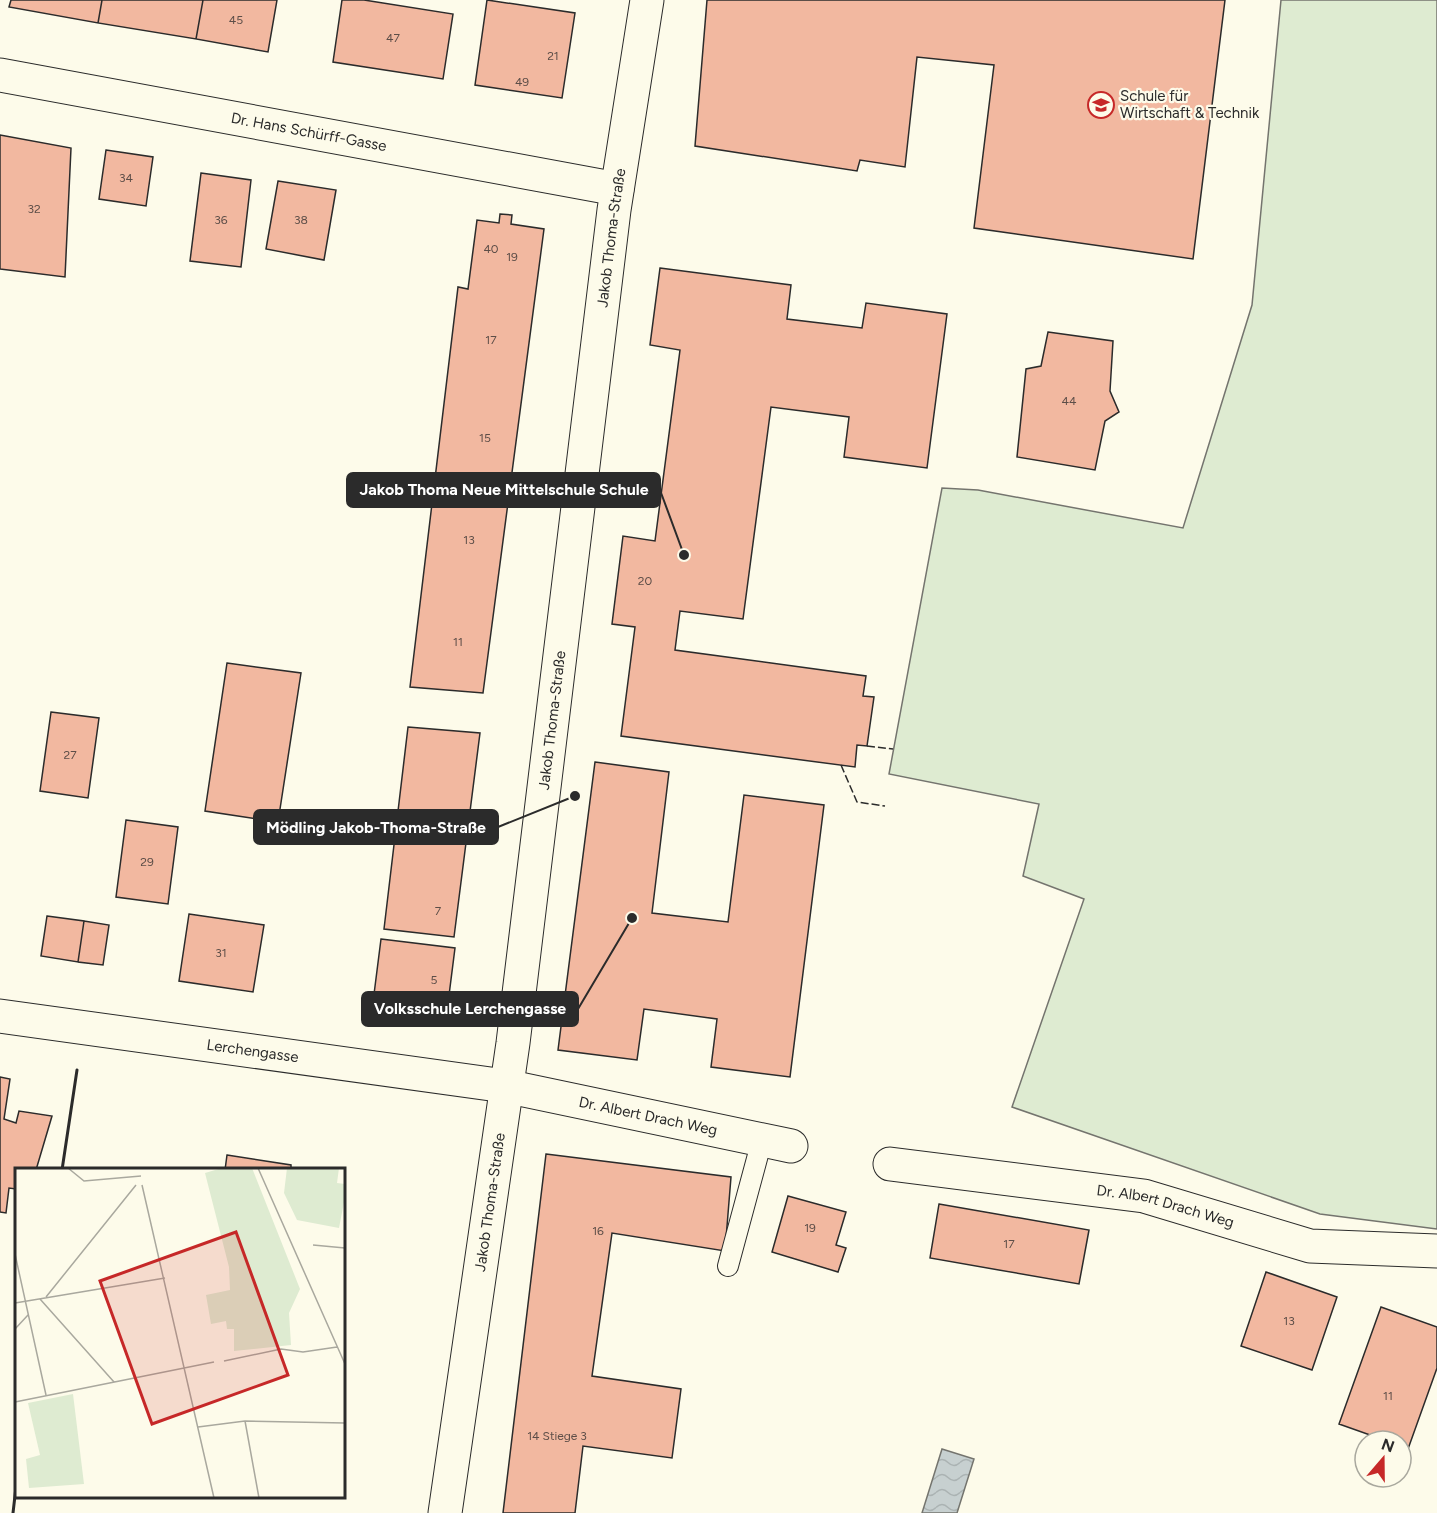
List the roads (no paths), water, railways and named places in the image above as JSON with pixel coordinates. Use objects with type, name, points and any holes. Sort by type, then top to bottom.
[{"type":"street","name":"Jakob Thoma-Straße","points":[[445,1513],[514,1031],[617,189],[647,0]]},
{"type":"street","name":"Dr. Hans Schürff-Gasse","points":[[0,75],[617,189]]},
{"type":"street","name":"Lerchengasse","points":[[0,1016],[505,1086]]},
{"type":"street","name":"Dr. Albert Drach Weg","points":[[505,1086],[776,1143]]},
{"type":"street","name":"Dr. Albert Drach Weg","points":[[890,1164],[1144,1196],[1310,1246],[1437,1251]]},
{"type":"lane","points":[[728,1266],[776,1143]]},
{"type":"water","points":[[942,1449],[974,1459],[957,1513],[922,1513]]},
{"type":"place","name":"Schule für Wirtschaft & Technik","points":[[1101,105]]},
{"type":"place","name":"Jakob Thoma Neue Mittelschule Schule","points":[[684,555]]},
{"type":"place","name":"Mödling Jakob-Thoma-Straße","points":[[575,796]]},
{"type":"place","name":"Volksschule Lerchengasse","points":[[632,918]]}]
